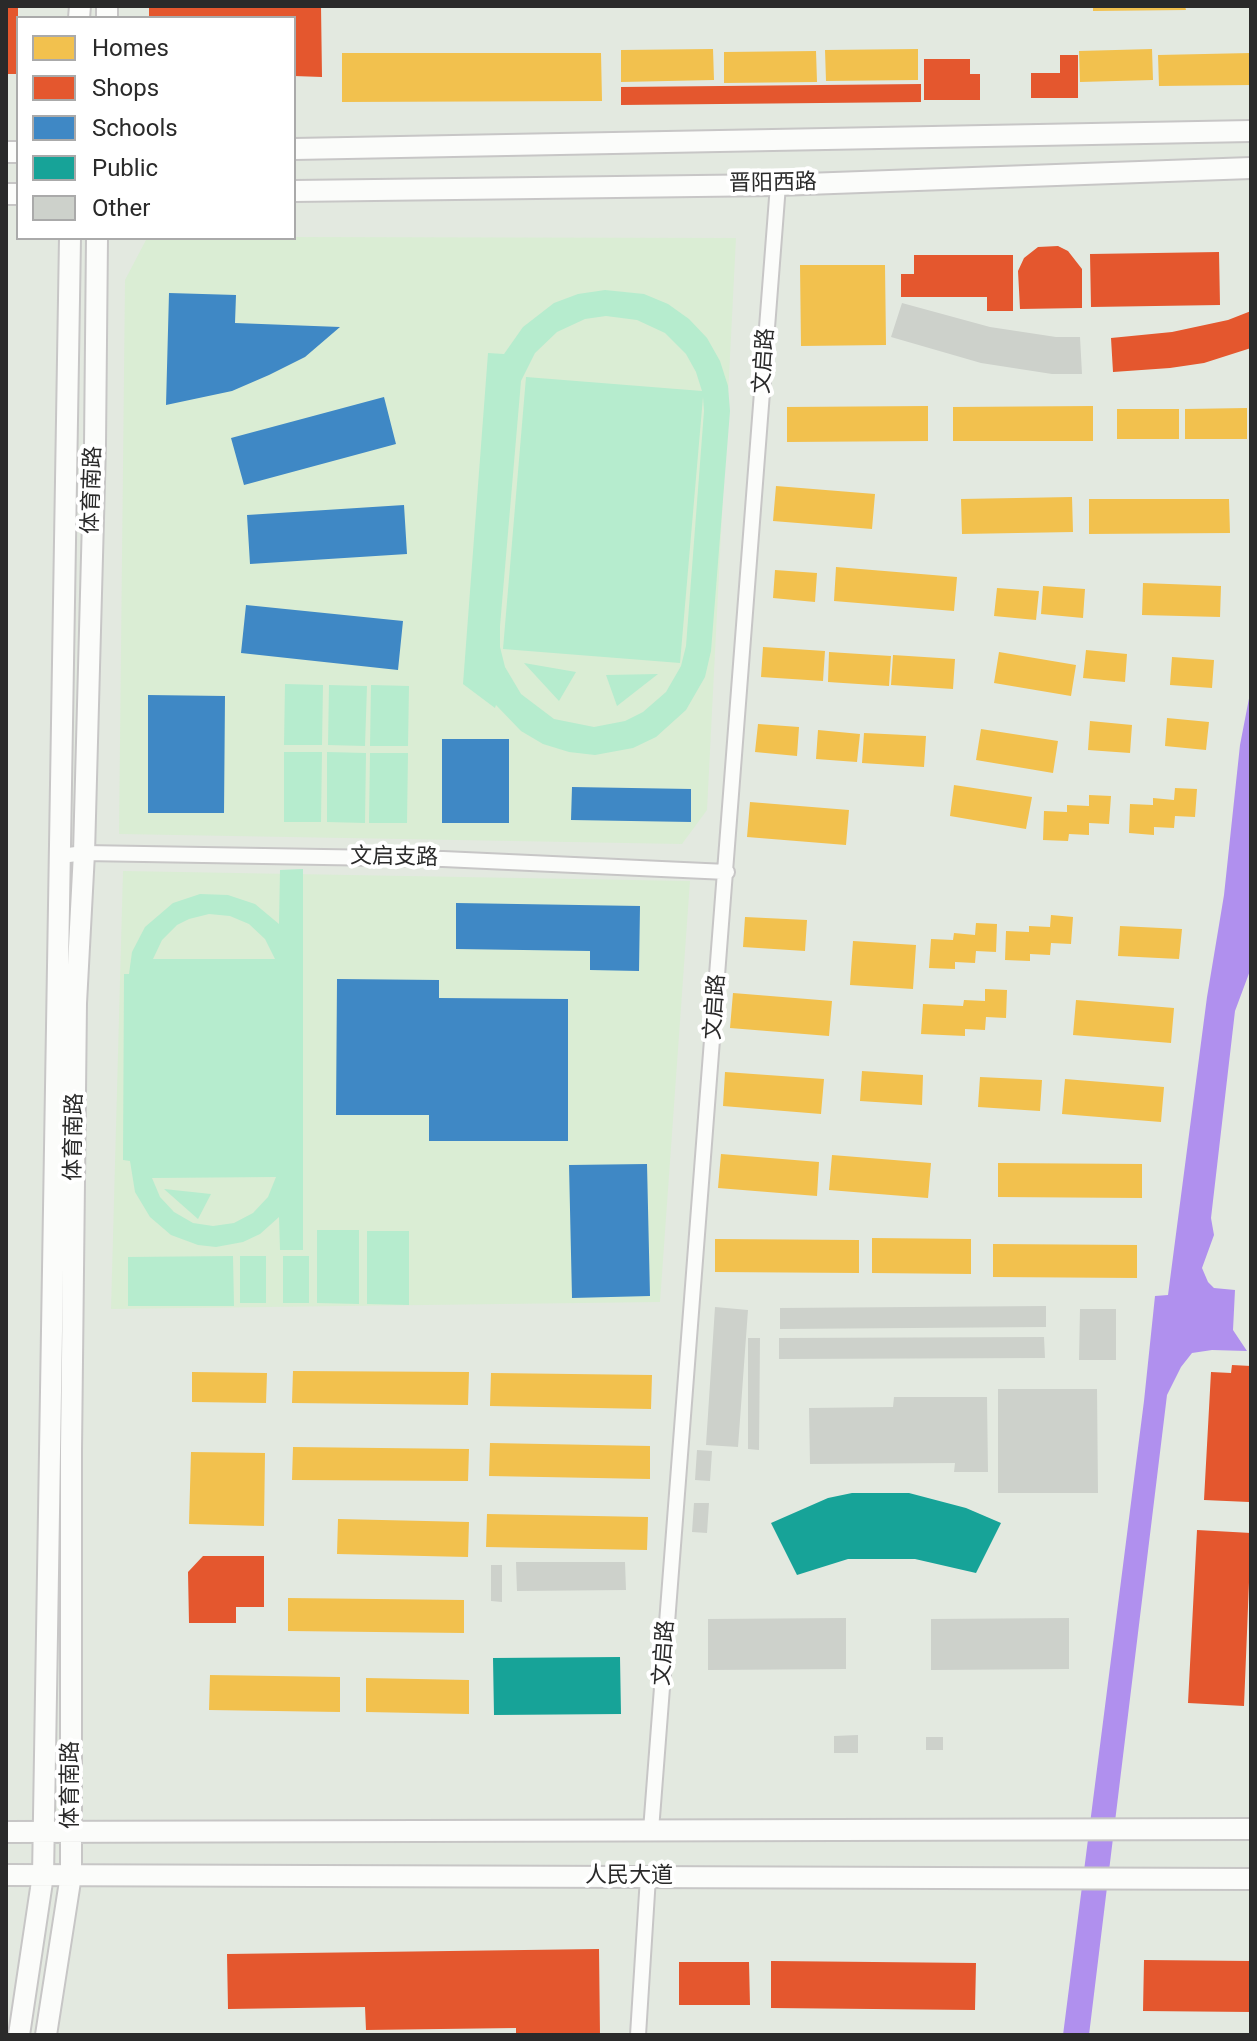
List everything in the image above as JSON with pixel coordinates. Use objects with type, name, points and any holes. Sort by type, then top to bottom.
[{"type":"main road","name":"晋阳西路","points":[[296,149],[1251,131]]},
{"type":"main road","name":"晋阳西路","points":[[296,191],[778,185],[1251,168]]},
{"type":"main road","name":"体育南路","points":[[19,2035],[43,1875],[70,240]]},
{"type":"main road","name":"体育南路","points":[[46,2035],[71,1875],[76,1003],[84,853],[97,240]]},
{"type":"main road","name":"人民大道","points":[[6,1832],[1251,1829]]},
{"type":"main road","name":"人民大道","points":[[6,1875],[1251,1879]]},
{"type":"street","name":"文启路","points":[[651,1830],[778,185]]},
{"type":"street","name":"文启支路","points":[[61,856],[84,853],[443,859],[727,872]]},
{"type":"street","points":[[638,2035],[648,1877]]},
{"type":"shaded area","points":[[296,237],[736,238],[707,810],[682,844],[119,834],[125,280],[146,240],[296,240]]},
{"type":"shaded area","points":[[1251,688],[1251,968],[1235,1011],[1211,1218],[1214,1235],[1202,1268],[1214,1288],[1235,1290],[1233,1330],[1247,1351],[1192,1353],[1167,1395],[1089,2035],[1063,2035],[1155,1296],[1168,1295],[1207,997],[1224,895],[1240,745]]},
{"type":"shaded area","points":[[123,871],[690,881],[660,1302],[111,1309]]},
{"type":"green space","points":[[605,290],[644,294],[668,304],[689,319],[707,338],[720,361],[728,386],[730,411],[711,651],[705,677],[686,710],[656,737],[633,748],[595,755],[569,752],[543,744],[521,731],[496,705],[495,708],[463,684],[488,353],[504,354],[523,327],[554,303],[578,294]],"holes":[[[606,316],[637,320],[665,333],[686,354],[702,391],[526,377],[503,649],[680,663],[703,397],[686,646],[681,666],[666,692],[643,712],[625,721],[594,727],[554,719],[521,694],[505,667],[500,647],[521,381],[535,353],[557,332],[585,319]]]},
{"type":"green space","points":[[524,663],[576,672],[559,701]]},
{"type":"green space","points":[[658,674],[617,706],[606,675]]},
{"type":"green space","points":[[285,684],[323,685],[322,745],[284,745]]},
{"type":"green space","points":[[329,685],[367,686],[365,746],[328,745]]},
{"type":"green space","points":[[371,685],[409,686],[408,746],[370,746]]},
{"type":"green space","points":[[284,752],[322,752],[321,822],[284,822]]},
{"type":"green space","points":[[327,752],[366,753],[365,823],[327,822]]},
{"type":"green space","points":[[370,753],[408,753],[407,823],[369,823]]},
{"type":"green space","points":[[303,869],[303,1250],[280,1250],[279,1217],[260,1234],[243,1242],[216,1247],[198,1245],[171,1235],[150,1217],[135,1192],[130,1161],[123,1160],[124,974],[129,974],[132,952],[145,927],[173,903],[200,894],[228,895],[255,904],[279,924],[280,870]],"holes":[[[209,914],[230,916],[249,924],[265,939],[275,959],[153,959],[162,940],[177,925]],[[276,1177],[268,1197],[253,1213],[234,1223],[213,1226],[193,1223],[174,1212],[160,1197],[152,1178]]]},
{"type":"green space","points":[[164,1189],[211,1194],[198,1219]]},
{"type":"green space","points":[[317,1230],[359,1230],[359,1304],[317,1303]]},
{"type":"green space","points":[[367,1231],[409,1231],[409,1305],[367,1304]]},
{"type":"green space","points":[[233,1256],[234,1306],[128,1306],[128,1257]]},
{"type":"green space","points":[[240,1256],[266,1256],[266,1303],[240,1303]]},
{"type":"green space","points":[[283,1256],[309,1256],[309,1303],[283,1303]]},
{"type":"building: Homes","points":[[1093,6],[1185,6],[1186,10],[1093,11]]},
{"type":"building: Homes","points":[[713,49],[714,80],[621,82],[621,50]]},
{"type":"building: Homes","points":[[918,49],[918,80],[826,81],[825,50]]},
{"type":"building: Homes","points":[[1152,49],[1153,80],[1080,82],[1079,51]]},
{"type":"building: Homes","points":[[816,51],[817,82],[724,83],[724,52]]},
{"type":"building: Homes","points":[[342,53],[601,53],[602,101],[342,102]]},
{"type":"building: Homes","points":[[1251,53],[1251,85],[1159,86],[1158,55]]},
{"type":"building: Homes","points":[[800,265],[885,265],[886,345],[801,346]]},
{"type":"building: Homes","points":[[928,406],[928,441],[787,442],[787,407]]},
{"type":"building: Homes","points":[[1093,406],[1093,441],[953,441],[953,407]]},
{"type":"building: Homes","points":[[1247,408],[1247,439],[1185,439],[1185,409]]},
{"type":"building: Homes","points":[[1117,409],[1179,409],[1179,439],[1117,439]]},
{"type":"building: Homes","points":[[776,486],[875,494],[872,529],[773,521]]},
{"type":"building: Homes","points":[[1072,497],[1073,532],[962,534],[961,499]]},
{"type":"building: Homes","points":[[1089,499],[1229,499],[1230,533],[1089,534]]},
{"type":"building: Homes","points":[[836,567],[957,577],[954,611],[834,601]]},
{"type":"building: Homes","points":[[775,570],[817,573],[815,602],[773,598]]},
{"type":"building: Homes","points":[[1143,583],[1221,586],[1220,617],[1142,615]]},
{"type":"building: Homes","points":[[1043,586],[1085,589],[1083,618],[1041,614]]},
{"type":"building: Homes","points":[[997,588],[1039,591],[1036,620],[994,616]]},
{"type":"building: Homes","points":[[763,647],[825,651],[823,681],[761,677]]},
{"type":"building: Homes","points":[[1086,650],[1127,654],[1125,682],[1083,678]]},
{"type":"building: Homes","points":[[829,652],[891,656],[889,686],[828,682]]},
{"type":"building: Homes","points":[[999,652],[1076,665],[1071,696],[994,683]]},
{"type":"building: Homes","points":[[893,655],[955,659],[953,689],[891,685]]},
{"type":"building: Homes","points":[[1172,657],[1214,660],[1212,688],[1170,685]]},
{"type":"building: Homes","points":[[1167,718],[1209,722],[1206,750],[1165,746]]},
{"type":"building: Homes","points":[[1090,721],[1132,725],[1130,753],[1088,750]]},
{"type":"building: Homes","points":[[758,724],[799,727],[797,756],[755,752]]},
{"type":"building: Homes","points":[[981,729],[1058,741],[1053,773],[976,760]]},
{"type":"building: Homes","points":[[818,730],[860,734],[857,762],[816,759]]},
{"type":"building: Homes","points":[[864,733],[926,736],[924,767],[862,763]]},
{"type":"building: Homes","points":[[954,785],[1032,797],[1026,829],[950,816]]},
{"type":"building: Homes","points":[[1175,788],[1197,789],[1195,817],[1175,816],[1174,828],[1154,827],[1154,835],[1129,833],[1130,804],[1153,805],[1153,798],[1174,800]]},
{"type":"building: Homes","points":[[1089,795],[1111,796],[1109,824],[1089,823],[1089,835],[1069,834],[1068,841],[1043,840],[1044,811],[1067,812],[1067,805],[1089,806]]},
{"type":"building: Homes","points":[[750,802],[849,810],[846,845],[747,837]]},
{"type":"building: Homes","points":[[1051,915],[1073,917],[1071,944],[1051,943],[1050,955],[1030,954],[1030,961],[1005,960],[1006,931],[1029,932],[1029,926],[1050,927]]},
{"type":"building: Homes","points":[[745,917],[807,920],[805,951],[743,947]]},
{"type":"building: Homes","points":[[976,923],[997,924],[996,952],[976,951],[975,963],[955,962],[955,969],[929,968],[931,939],[953,940],[954,933],[975,935]]},
{"type":"building: Homes","points":[[1120,926],[1182,929],[1179,959],[1118,956]]},
{"type":"building: Homes","points":[[853,941],[916,945],[913,989],[850,985]]},
{"type":"building: Homes","points":[[985,989],[1007,990],[1006,1018],[986,1017],[985,1030],[965,1029],[965,1036],[921,1034],[923,1004],[963,1006],[964,1000],[985,1001]]},
{"type":"building: Homes","points":[[733,993],[832,1001],[829,1036],[730,1028]]},
{"type":"building: Homes","points":[[1076,1000],[1174,1008],[1171,1043],[1073,1035]]},
{"type":"building: Homes","points":[[862,1071],[923,1075],[922,1105],[860,1101]]},
{"type":"building: Homes","points":[[725,1072],[824,1079],[821,1114],[723,1106]]},
{"type":"building: Homes","points":[[980,1077],[1042,1080],[1040,1111],[978,1107]]},
{"type":"building: Homes","points":[[1065,1079],[1164,1087],[1161,1122],[1062,1114]]},
{"type":"building: Homes","points":[[721,1154],[819,1162],[817,1196],[718,1188]]},
{"type":"building: Homes","points":[[832,1155],[931,1163],[928,1198],[829,1190]]},
{"type":"building: Homes","points":[[998,1163],[1142,1164],[1142,1198],[998,1197]]},
{"type":"building: Homes","points":[[872,1238],[971,1239],[971,1274],[872,1273]]},
{"type":"building: Homes","points":[[715,1239],[859,1240],[859,1273],[715,1272]]},
{"type":"building: Homes","points":[[993,1244],[1137,1245],[1137,1278],[993,1277]]},
{"type":"building: Homes","points":[[293,1371],[469,1372],[468,1405],[292,1403]]},
{"type":"building: Homes","points":[[192,1372],[267,1373],[266,1403],[192,1402]]},
{"type":"building: Homes","points":[[491,1373],[652,1375],[651,1409],[490,1406]]},
{"type":"building: Homes","points":[[490,1443],[650,1446],[650,1479],[489,1476]]},
{"type":"building: Homes","points":[[293,1447],[469,1449],[468,1481],[292,1480]]},
{"type":"building: Homes","points":[[191,1452],[265,1453],[264,1526],[189,1524]]},
{"type":"building: Homes","points":[[487,1514],[648,1517],[647,1550],[486,1547]]},
{"type":"building: Homes","points":[[338,1519],[469,1522],[468,1557],[337,1554]]},
{"type":"building: Homes","points":[[288,1598],[464,1600],[464,1633],[288,1631]]},
{"type":"building: Homes","points":[[210,1675],[340,1677],[340,1712],[209,1710]]},
{"type":"building: Homes","points":[[366,1678],[469,1680],[469,1714],[366,1712]]},
{"type":"building: Shops","points":[[6,6],[18,6],[16,74],[6,74]]},
{"type":"building: Shops","points":[[149,6],[321,6],[322,77],[296,76],[296,16],[149,16]]},
{"type":"building: Shops","points":[[1060,55],[1078,55],[1078,98],[1031,98],[1031,73],[1060,73]]},
{"type":"building: Shops","points":[[924,59],[970,59],[970,74],[980,74],[980,100],[924,100]]},
{"type":"building: Shops","points":[[921,84],[921,102],[621,105],[621,87]]},
{"type":"building: Shops","points":[[1058,246],[1068,251],[1082,269],[1082,308],[1020,309],[1018,271],[1024,258],[1038,247]]},
{"type":"building: Shops","points":[[1219,252],[1220,305],[1091,307],[1090,254]]},
{"type":"building: Shops","points":[[914,255],[1013,255],[1013,311],[987,311],[987,297],[901,297],[901,274],[914,274]]},
{"type":"building: Shops","points":[[1251,311],[1251,348],[1204,363],[1113,372],[1111,338],[1172,332],[1228,320]]},
{"type":"building: Shops","points":[[1251,1127],[1251,1193],[1249,1193]]},
{"type":"building: Shops","points":[[1232,1365],[1251,1366],[1249,1502],[1204,1500],[1211,1372],[1231,1373]]},
{"type":"building: Shops","points":[[1197,1530],[1251,1533],[1244,1706],[1188,1703]]},
{"type":"building: Shops","points":[[203,1556],[264,1556],[264,1607],[236,1607],[236,1623],[189,1623],[188,1572]]},
{"type":"building: Shops","points":[[599,1949],[600,2035],[516,2035],[516,2028],[366,2030],[365,2007],[228,2009],[227,1954]]},
{"type":"building: Shops","points":[[1144,1960],[1251,1961],[1251,2012],[1143,2011]]},
{"type":"building: Shops","points":[[771,1961],[976,1963],[975,2010],[771,2008]]},
{"type":"building: Shops","points":[[679,1962],[749,1962],[750,2005],[679,2005]]},
{"type":"building: Schools","points":[[169,293],[236,295],[235,323],[340,327],[305,357],[269,375],[232,391],[166,405]]},
{"type":"building: Schools","points":[[384,397],[396,444],[244,485],[231,438]]},
{"type":"building: Schools","points":[[404,505],[407,554],[250,564],[247,515]]},
{"type":"building: Schools","points":[[246,605],[403,621],[398,670],[241,653]]},
{"type":"building: Schools","points":[[148,695],[225,696],[224,813],[148,813]]},
{"type":"building: Schools","points":[[442,739],[509,739],[509,823],[442,823]]},
{"type":"building: Schools","points":[[572,787],[691,789],[691,822],[571,820]]},
{"type":"building: Schools","points":[[456,903],[640,906],[639,971],[590,970],[590,951],[456,949]]},
{"type":"building: Schools","points":[[337,979],[439,980],[439,998],[568,999],[568,1141],[429,1141],[429,1115],[336,1115]]},
{"type":"building: Schools","points":[[647,1164],[650,1296],[572,1298],[569,1165]]},
{"type":"building: Public","points":[[852,1493],[909,1493],[966,1508],[1001,1523],[976,1573],[915,1559],[848,1559],[797,1575],[771,1523],[828,1498]]},
{"type":"building: Public","points":[[620,1657],[621,1714],[494,1715],[493,1658]]},
{"type":"building: Other","points":[[902,303],[990,327],[1056,337],[1080,337],[1082,374],[1052,374],[981,363],[891,337]]},
{"type":"building: Other","points":[[1046,1306],[1046,1327],[780,1329],[780,1308]]},
{"type":"building: Other","points":[[715,1307],[748,1310],[738,1447],[706,1445]]},
{"type":"building: Other","points":[[1080,1309],[1116,1309],[1116,1360],[1079,1360]]},
{"type":"building: Other","points":[[1044,1337],[1045,1358],[779,1359],[779,1338]]},
{"type":"building: Other","points":[[748,1338],[760,1338],[759,1450],[748,1449]]},
{"type":"building: Other","points":[[998,1389],[1097,1389],[1098,1493],[998,1493]]},
{"type":"building: Other","points":[[894,1397],[987,1397],[988,1472],[954,1472],[955,1463],[810,1464],[809,1408],[893,1407]]},
{"type":"building: Other","points":[[697,1450],[712,1451],[710,1481],[695,1480]]},
{"type":"building: Other","points":[[694,1503],[709,1503],[707,1533],[692,1532]]},
{"type":"building: Other","points":[[516,1562],[625,1562],[626,1590],[517,1591]]},
{"type":"building: Other","points":[[491,1565],[502,1565],[502,1602],[491,1601]]},
{"type":"building: Other","points":[[846,1618],[846,1669],[708,1670],[708,1619]]},
{"type":"building: Other","points":[[1069,1618],[1069,1669],[931,1670],[931,1619]]},
{"type":"building: Other","points":[[858,1735],[858,1753],[834,1753],[834,1736]]},
{"type":"building: Other","points":[[926,1737],[943,1737],[943,1750],[926,1750]]}]
